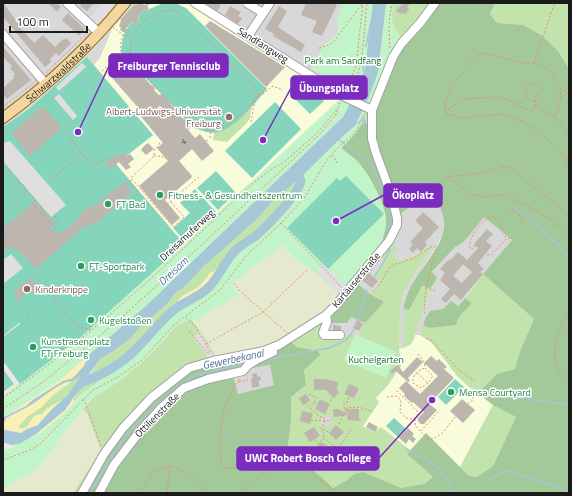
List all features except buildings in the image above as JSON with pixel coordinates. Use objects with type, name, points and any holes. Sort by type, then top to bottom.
[{"type":"main road","name":"Schwarzwaldstraße","points":[[3,118],[43,80],[89,44],[96,30],[109,23],[125,3]]},
{"type":"street","points":[[67,3],[96,30]]},
{"type":"street","name":"Sandfangweg","points":[[195,3],[347,98],[370,109]]},
{"type":"street","points":[[247,3],[263,13]]},
{"type":"street","points":[[248,36],[270,3]]},
{"type":"street","name":"Kartäuserstraße","points":[[82,493],[104,454],[123,428],[151,398],[189,368],[212,357],[264,351],[292,338],[326,314],[346,293],[386,245],[397,225],[397,218],[392,197],[372,139],[370,109],[392,57],[435,3]]},
{"type":"street","points":[[3,34],[43,80]]},
{"type":"street","points":[[326,314],[327,322],[323,333],[324,335],[340,335]]},
{"type":"street","name":"Ottilienstraße","points":[[99,493],[114,465],[136,435],[162,407],[184,388],[245,368],[256,360],[276,350],[279,345]]},
{"type":"path","points":[[319,48],[331,44],[335,40],[363,3]]},
{"type":"path","points":[[347,98],[356,66],[363,3]]},
{"type":"path","points":[[3,409],[48,377],[121,318],[318,137],[332,121],[336,115],[338,107],[347,98],[355,82],[361,65],[367,3]]},
{"type":"path","points":[[392,3],[389,31],[392,57]]},
{"type":"path","points":[[533,63],[555,3]]},
{"type":"path","points":[[133,64],[130,49],[132,37],[141,24],[153,15],[167,10],[179,12],[253,86],[258,94],[255,100],[251,122]]},
{"type":"path","points":[[109,23],[123,34],[132,37]]},
{"type":"path","points":[[3,107],[43,80],[58,62],[96,30]]},
{"type":"path","points":[[123,34],[119,48],[121,54],[133,64],[190,123],[204,130],[211,131],[226,127],[234,122],[266,88],[268,83]]},
{"type":"path","points":[[445,113],[445,102],[452,84],[476,56],[484,52],[522,63],[542,65],[552,73],[560,89],[561,98],[554,117]]},
{"type":"path","points":[[102,71],[121,54]]},
{"type":"path","points":[[536,103],[527,98],[526,87],[531,84],[538,84],[542,89],[535,96],[536,103],[536,106]]},
{"type":"path","points":[[258,97],[272,86],[282,90]]},
{"type":"path","points":[[560,89],[569,93]]},
{"type":"path","points":[[445,113],[463,99],[501,97],[529,110],[536,106]]},
{"type":"path","points":[[536,106],[554,117],[569,135]]},
{"type":"path","name":"Dreisamuferweg","points":[[3,398],[92,330],[154,276],[251,185],[270,170],[283,163],[315,134],[338,107]]},
{"type":"path","points":[[445,113],[463,118],[500,114],[534,129],[557,147],[569,160]]},
{"type":"path","points":[[3,460],[39,445],[93,390],[123,374],[142,360],[174,325],[220,290],[246,256],[281,223],[305,197],[331,155],[352,136],[365,118]]},
{"type":"path","points":[[210,138],[211,131]]},
{"type":"path","points":[[66,134],[93,166],[108,158],[109,159]]},
{"type":"path","points":[[127,203],[137,195],[136,190],[130,183],[131,178],[154,156],[154,151],[160,142]]},
{"type":"path","points":[[50,181],[82,154]]},
{"type":"path","points":[[331,155],[337,162],[335,165]]},
{"type":"path","points":[[154,156],[161,156],[166,159]]},
{"type":"path","points":[[565,156],[566,163],[569,168]]},
{"type":"path","points":[[3,164],[54,222]]},
{"type":"path","points":[[569,217],[561,208],[524,180],[515,170],[504,167],[479,173],[447,177],[472,194],[487,198],[492,195],[502,195],[527,206],[541,213],[560,226],[569,236]]},
{"type":"path","points":[[164,207],[200,176]]},
{"type":"path","points":[[131,178],[173,227],[184,218],[170,201]]},
{"type":"path","points":[[3,214],[28,193]]},
{"type":"path","points":[[409,198],[415,209]]},
{"type":"path","points":[[32,203],[52,225],[55,228],[60,224],[55,216],[54,222],[52,225],[50,227]]},
{"type":"path","points":[[508,209],[515,210],[520,216],[523,225]]},
{"type":"path","points":[[475,245],[474,248],[470,249],[470,242],[476,230],[489,217],[494,218],[500,224],[505,232],[506,239]]},
{"type":"path","points":[[281,223],[346,293]]},
{"type":"path","points":[[487,255],[491,255],[506,239],[510,238]]},
{"type":"path","points":[[373,292],[380,284],[390,267],[418,256],[435,246],[436,250],[426,287],[425,313]]},
{"type":"path","points":[[206,344],[263,312],[308,269]]},
{"type":"path","points":[[234,282],[239,290],[292,338]]},
{"type":"path","points":[[45,286],[76,326],[92,330]]},
{"type":"path","points":[[426,287],[435,291]]},
{"type":"path","points":[[24,309],[29,318]]},
{"type":"path","points":[[569,310],[557,336],[554,354],[559,372],[569,382]]},
{"type":"path","points":[[185,317],[199,333],[212,357]]},
{"type":"path","points":[[189,331],[212,357]]},
{"type":"path","points":[[426,338],[432,341],[460,371],[475,382]]},
{"type":"path","points":[[418,354],[424,362],[425,368],[432,376],[428,383],[421,388],[416,386],[413,380],[416,373],[425,368]]},
{"type":"path","points":[[245,368],[232,391],[223,413],[220,433],[220,456],[222,466],[233,468],[276,456],[287,458],[314,473],[337,493]]},
{"type":"path","points":[[416,373],[428,383]]},
{"type":"path","points":[[238,382],[248,380]]},
{"type":"path","points":[[464,388],[473,398],[473,400],[468,404]]},
{"type":"path","points":[[395,389],[417,411],[418,414],[415,418],[415,424],[427,439],[432,439],[445,431],[456,416]]},
{"type":"path","points":[[309,394],[317,398],[310,407]]},
{"type":"path","points":[[347,403],[349,396]]},
{"type":"path","points":[[387,397],[396,396],[401,400],[400,412],[404,417],[410,420],[415,418]]},
{"type":"path","points":[[330,401],[332,397]]},
{"type":"path","points":[[83,399],[104,454]]},
{"type":"path","points":[[305,403],[318,416],[324,418],[325,421]]},
{"type":"path","points":[[344,403],[344,408],[359,407],[373,412]]},
{"type":"path","points":[[339,424],[347,408]]},
{"type":"path","points":[[420,431],[440,410]]},
{"type":"path","points":[[311,420],[332,420]]},
{"type":"path","points":[[325,421],[321,429],[324,434],[324,438],[339,448]]},
{"type":"path","points":[[330,459],[328,458],[327,454],[331,449],[334,450],[339,448],[352,428]]},
{"type":"path","points":[[322,430],[329,432]]},
{"type":"path","points":[[318,448],[319,442],[324,438]]},
{"type":"path","points":[[314,440],[319,442]]},
{"type":"path","points":[[240,493],[266,472],[282,465],[296,464],[314,473]]},
{"type":"path","points":[[167,493],[170,465]]},
{"type":"path","points":[[140,493],[153,472],[170,465],[185,472],[209,493]]},
{"type":"shaded area","points":[[3,3],[136,3],[113,27],[100,58],[94,65],[87,57],[30,108],[3,127]]},
{"type":"shaded area","points":[[102,3],[116,3],[97,26],[89,19]]},
{"type":"shaded area","name":"Albert-Ludwigs-Universität Freiburg","points":[[136,3],[187,3],[340,99],[184,244],[116,164],[153,135],[94,65],[100,58],[113,27]]},
{"type":"shaded area","points":[[187,3],[343,3],[337,23],[339,31],[331,40],[324,44],[344,88],[352,93],[354,99],[340,99]]},
{"type":"shaded area","points":[[82,63],[86,67],[59,91],[56,87]]},
{"type":"shaded area","points":[[312,68],[344,88],[341,92],[309,72]]},
{"type":"shaded area","points":[[59,94],[77,116],[73,120],[54,98]]},
{"type":"shaded area","points":[[10,141],[66,205],[51,217],[3,161],[3,143]]},
{"type":"shaded area","points":[[431,199],[438,202],[443,219],[443,232],[436,247],[409,289],[405,298],[404,348],[413,341],[417,324],[419,324],[433,283],[437,278],[432,273],[455,247],[468,237],[484,217],[512,240],[457,306],[443,309],[425,319],[420,335],[468,386],[493,405],[460,467],[426,433],[410,450],[399,349],[400,309],[404,290],[434,245],[433,243],[420,254],[409,259],[400,260],[393,255],[384,261],[381,281],[370,294],[358,284],[351,317],[365,323],[358,336],[330,336],[324,321],[252,368],[271,365],[274,385],[238,394],[232,371],[261,355],[261,347],[273,344],[393,216],[423,200]]},
{"type":"shaded area","points":[[283,244],[294,258],[324,280],[340,295],[322,313],[288,336],[273,344],[216,357],[194,321],[240,294],[232,283]]},
{"type":"shaded area","points":[[11,254],[23,268],[3,284],[3,260]]},
{"type":"shaded area","points":[[324,265],[346,287],[340,295],[316,274]]},
{"type":"shaded area","points":[[200,332],[214,357],[209,358],[193,337]]},
{"type":"shaded area","points":[[415,335],[420,335],[432,343],[457,375],[468,386],[493,405],[460,467],[426,433],[410,450],[381,427],[374,432],[363,426],[379,402],[376,398],[388,385],[401,366],[399,349],[410,345]]},
{"type":"shaded area","points":[[83,409],[87,413],[101,450],[73,493],[3,493],[3,488],[37,469]]},
{"type":"shaded area","points":[[325,416],[330,417],[332,420],[329,426],[320,424],[320,421]]},
{"type":"green space","points":[[175,3],[186,8],[267,89],[240,119],[224,130],[215,133],[194,128],[121,52],[123,39],[127,28],[132,22],[138,22],[138,16],[144,10],[145,11],[161,4]]},
{"type":"green space","name":"Park am Sandfang","points":[[343,3],[373,3],[366,69],[362,83],[354,99],[352,93],[312,68],[324,44],[331,40],[339,31],[337,23]]},
{"type":"green space","points":[[386,3],[395,3],[392,14],[392,22],[401,38],[390,57],[363,118],[365,120],[353,136],[341,148],[358,162],[368,176],[381,200],[386,217],[386,225],[381,246],[346,287],[324,265],[316,274],[294,258],[283,245],[232,283],[240,294],[194,321],[191,319],[176,326],[161,344],[140,364],[118,382],[88,402],[37,469],[3,488],[3,451],[42,432],[69,409],[85,391],[98,382],[97,379],[133,355],[173,313],[210,289],[216,283],[230,261],[278,218],[299,193],[303,181],[302,176],[355,126],[369,97],[380,50]]},
{"type":"green space","points":[[395,3],[439,3],[394,191],[401,213],[393,216],[374,160],[368,123],[363,118],[390,57],[401,39],[392,22],[392,14]]},
{"type":"green space","points":[[439,3],[495,3],[490,14],[497,23],[523,25],[541,35],[558,51],[569,69],[569,493],[86,493],[98,471],[126,430],[152,399],[189,373],[215,363],[261,354],[242,367],[232,371],[238,394],[274,385],[270,365],[252,368],[290,341],[297,347],[318,351],[320,355],[304,370],[306,385],[291,397],[291,421],[288,445],[297,460],[318,474],[333,488],[346,481],[354,474],[363,472],[401,488],[424,484],[433,477],[407,454],[426,433],[469,476],[477,477],[493,466],[516,417],[493,405],[478,393],[497,374],[515,369],[520,351],[534,319],[483,274],[512,240],[484,217],[468,237],[455,247],[432,272],[437,278],[431,288],[422,286],[409,310],[404,309],[410,287],[437,247],[442,237],[444,226],[438,202],[433,200],[423,200],[401,213],[380,153],[376,135],[375,111],[397,56]]},
{"type":"green space","points":[[495,3],[569,3],[569,69],[558,51],[523,25],[497,23],[490,14]]},
{"type":"green space","name":"FT-Sportpark","points":[[87,57],[153,135],[116,164],[184,244],[82,336],[20,384],[3,361],[3,337],[20,324],[19,323],[3,336],[3,127],[30,108]]},
{"type":"green space","points":[[303,79],[324,101],[310,114],[289,93]]},
{"type":"green space","points":[[340,99],[350,104],[343,117],[147,305],[60,380],[3,418],[3,396],[82,336]]},
{"type":"green space","points":[[275,102],[301,129],[252,178],[225,151]]},
{"type":"green space","points":[[252,105],[250,118],[247,123],[227,142],[213,140],[214,131]]},
{"type":"green space","points":[[365,120],[368,127],[376,166],[391,203],[393,218],[391,230],[381,246],[386,218],[379,196],[362,167],[341,148],[353,136]]},
{"type":"green space","points":[[216,171],[236,193],[218,210],[197,188]]},
{"type":"green space","points":[[346,176],[384,214],[328,269],[287,228],[337,178],[340,181]]},
{"type":"green space","points":[[296,181],[299,184],[295,192],[280,209],[255,232],[236,245],[216,270],[210,273],[197,288],[182,296],[126,355],[94,376],[89,376],[101,358],[130,339],[140,327],[166,305],[176,292],[182,289],[204,266],[256,220],[280,194]]},
{"type":"green space","points":[[195,189],[216,212],[184,240],[173,228],[190,213],[180,203]]},
{"type":"green space","points":[[391,243],[398,249],[393,255],[400,260],[414,257],[433,243],[434,245],[404,290],[400,309],[399,349],[401,366],[388,385],[376,398],[379,402],[363,426],[374,432],[381,427],[410,450],[407,454],[433,477],[424,484],[401,488],[354,474],[346,481],[333,488],[318,474],[297,460],[288,445],[291,421],[291,397],[306,385],[304,370],[318,351],[297,347],[290,341],[325,321],[330,336],[355,335],[344,360],[396,352],[358,336],[365,323],[384,302],[370,294],[381,281],[374,275],[384,261],[380,257]]},
{"type":"green space","points":[[483,274],[534,319],[520,351],[515,369],[497,374],[478,393],[457,376],[432,343],[420,335],[423,326],[431,328],[456,325],[459,317],[472,303],[465,298]]},
{"type":"green space","points":[[358,284],[370,294],[384,302],[365,323],[351,317],[347,323],[330,323],[337,308]]},
{"type":"green space","points":[[422,286],[431,288],[419,324],[417,325],[414,339],[410,345],[403,348],[404,309],[409,310]]},
{"type":"green space","points":[[465,298],[472,303],[459,317],[456,325],[431,328],[423,326],[430,311],[443,309],[451,301],[458,306]]},
{"type":"green space","points":[[191,319],[204,336],[216,357],[261,347],[261,354],[86,493],[73,493],[101,450],[87,413],[83,409],[95,396],[118,382],[140,364],[161,344],[176,326]]},
{"type":"green space","name":"Kuchelgarten","points":[[355,335],[396,352],[386,378],[344,360]]},
{"type":"green space","points":[[3,369],[14,384],[3,392]]},
{"type":"green space","points":[[80,375],[63,400],[52,405],[42,414],[39,414],[31,420],[28,426],[23,429],[18,427],[28,416]]},
{"type":"green space","points":[[97,379],[98,382],[74,401],[73,400],[83,387]]},
{"type":"green space","name":"Mensa Courtyard","points":[[455,379],[464,387],[446,405],[438,397]]},
{"type":"green space","points":[[493,405],[516,417],[493,466],[477,477],[469,476],[460,467]]},
{"type":"green space","points":[[394,418],[406,429],[398,437],[386,426]]},
{"type":"sand","points":[[302,176],[303,181],[299,193],[278,218],[230,261],[216,283],[203,294],[173,313],[133,355],[97,379],[88,382],[89,376],[94,376],[126,355],[182,296],[197,288],[210,273],[216,270],[236,245],[255,232],[280,209],[295,192],[299,184],[296,181]]},
{"type":"sand","points":[[90,354],[83,367],[72,379],[63,381],[34,399],[26,406],[6,416],[60,380]]},
{"type":"sand","points":[[72,381],[52,396],[42,407],[28,416],[18,427],[26,427],[34,416],[42,414],[46,409],[63,400],[51,410],[38,425],[21,433],[4,429],[4,420],[6,418],[31,405],[61,384]]},
{"type":"sand","points":[[73,400],[74,401],[65,412],[53,423],[39,433],[26,439],[52,422]]},
{"type":"water","name":"Dreisam","points":[[373,3],[386,3],[378,72],[369,97],[355,126],[274,200],[256,220],[204,266],[182,289],[176,292],[166,305],[140,327],[130,339],[101,358],[89,374],[88,382],[76,394],[65,410],[36,434],[19,444],[11,445],[3,442],[4,417],[26,406],[34,399],[63,381],[73,378],[83,367],[90,354],[147,305],[343,117],[364,77]],"holes":[[[80,376],[67,396],[51,410],[38,425],[21,433],[4,430],[6,418],[31,405],[55,388]]]},
{"type":"waterway","points":[[413,25],[421,15]]},
{"type":"waterway","points":[[366,46],[371,21]]},
{"type":"waterway","points":[[363,63],[364,77]]},
{"type":"waterway","points":[[355,123],[359,123],[364,114]]},
{"type":"waterway","points":[[362,119],[365,121],[364,126]]},
{"type":"waterway","points":[[338,139],[372,164],[389,204],[390,216],[387,237]]},
{"type":"waterway","points":[[83,382],[106,372],[120,363],[133,352],[170,313],[208,288],[233,253],[257,235],[289,202],[299,187],[301,181],[297,171]]},
{"type":"waterway","points":[[515,209],[536,222],[544,233],[559,245],[569,257]]},
{"type":"waterway","points":[[375,276],[390,251],[387,247]]},
{"type":"waterway","name":"Gewerbekanal","points":[[359,321],[367,290]]},
{"type":"waterway","name":"Gewerbekanal","points":[[265,360],[329,348],[346,340],[355,329]]},
{"type":"waterway","name":"Gewerbekanal","points":[[89,493],[128,432],[176,388],[193,376],[243,364]]},
{"type":"waterway","points":[[520,398],[569,405]]},
{"type":"waterway","points":[[406,449],[425,458],[437,467],[445,476],[455,493]]},
{"type":"waterway","points":[[488,479],[507,471],[569,492]]},
{"type":"place","name":"Albert-Ludwigs-Universität Freiburg","points":[[229,117]]},
{"type":"place","name":"Freiburger Tennisclub","points":[[78,132]]},
{"type":"place","name":"Übungsplatz","points":[[263,140]]},
{"type":"place","name":"Fitness- & Gesundheitszentrum","points":[[160,195]]},
{"type":"place","name":"FT Bad","points":[[108,204]]},
{"type":"place","name":"Ökoplatz","points":[[336,221]]},
{"type":"place","name":"FT-Sportpark","points":[[81,266]]},
{"type":"place","name":"Kinderkrippe","points":[[27,289]]},
{"type":"place","name":"Kugelstoßen","points":[[91,320]]},
{"type":"place","name":"Kunstrasenplatz FT Freiburg","points":[[33,347]]},
{"type":"place","name":"Mensa Courtyard","points":[[451,392]]},
{"type":"place","name":"UWC Robert Bosch College","points":[[432,400]]}]
